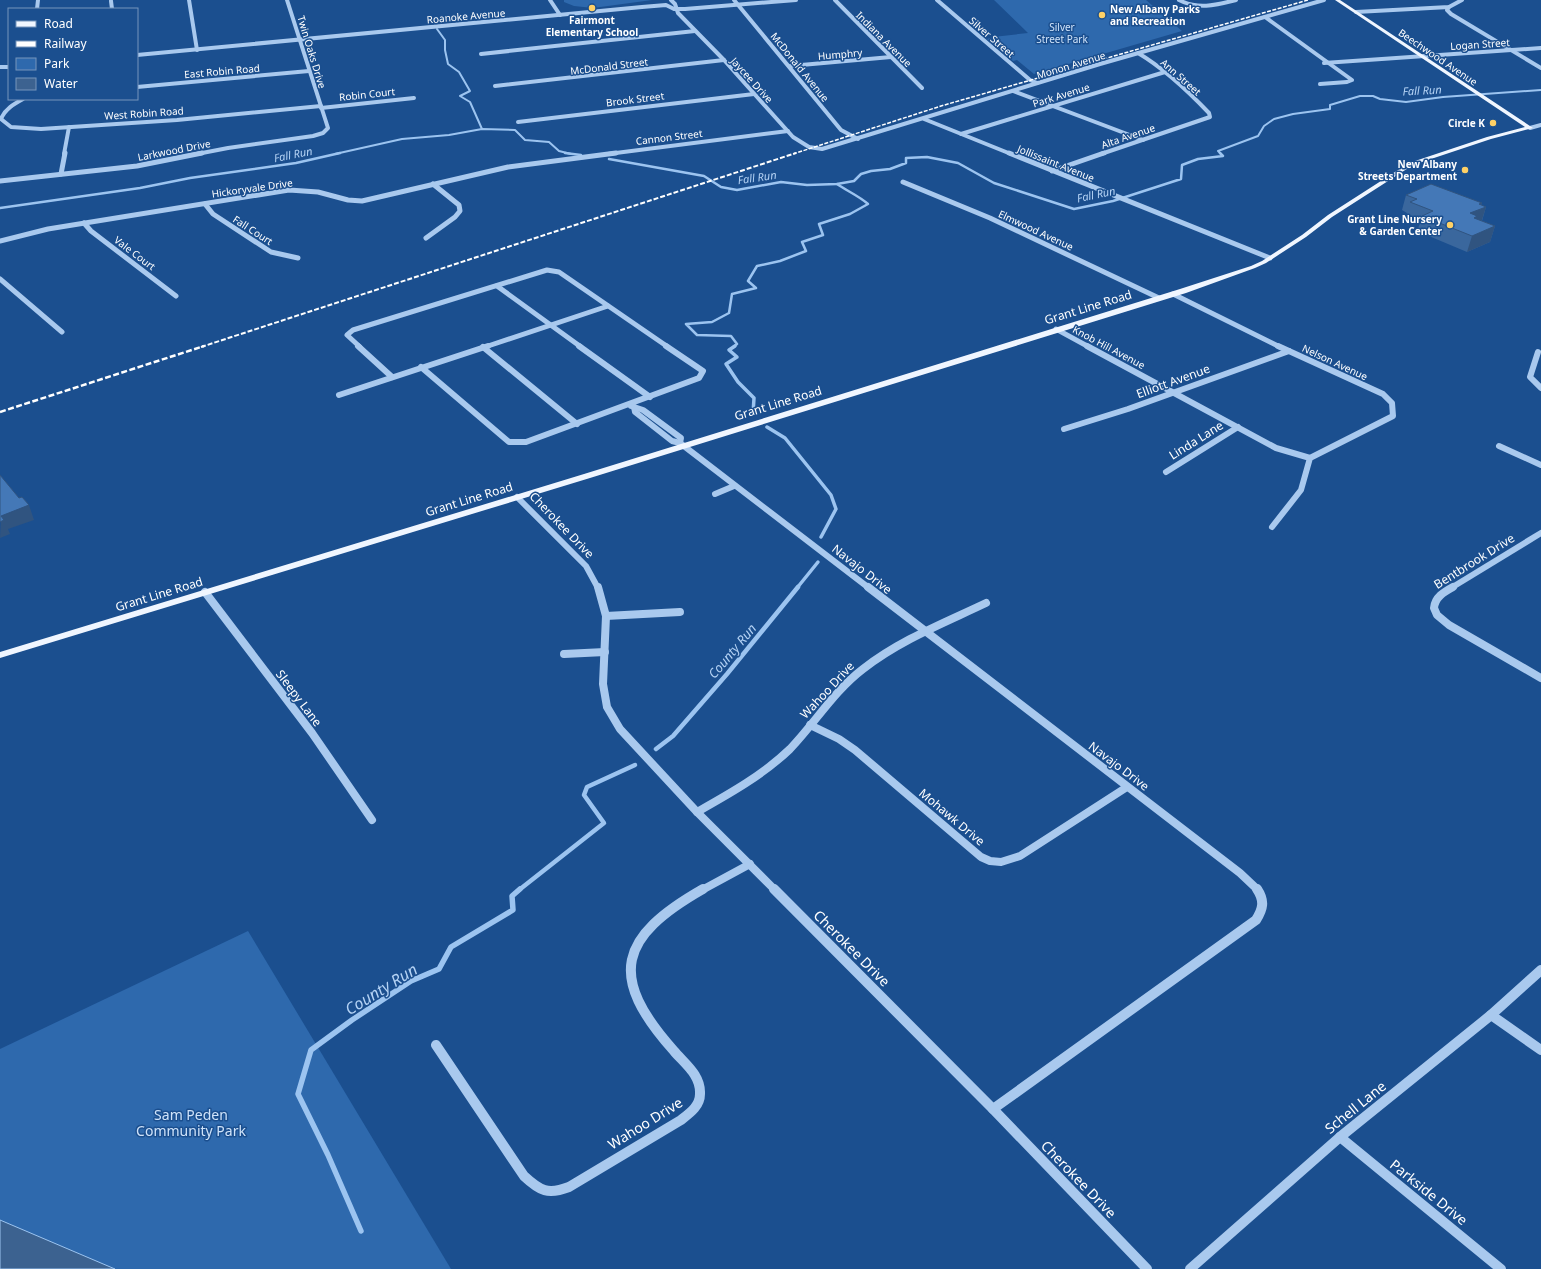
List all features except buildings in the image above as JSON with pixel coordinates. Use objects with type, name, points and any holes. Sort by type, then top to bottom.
[{"type":"main road","name":"Beechwood Avenue","points":[[1337,0],[1530,128]]},
{"type":"main road","name":"Grant Line Road","points":[[0,655],[517,497],[681,444],[1173,294],[1253,267],[1304,236],[1330,216],[1412,164],[1489,138],[1530,128]]},
{"type":"street","points":[[189,0],[197,50]]},
{"type":"street","name":"Twin Oaks Drive","points":[[287,0],[301,40],[309,71],[321,107]]},
{"type":"street","points":[[550,0],[560,16]]},
{"type":"street","name":"Jaycee Drive","points":[[671,0],[675,4],[676,9],[695,31],[724,60],[801,144],[817,149],[824,149]]},
{"type":"street","name":"McDonald Avenue","points":[[734,0],[790,66],[841,130],[858,139]]},
{"type":"street","name":"Roanoke Avenue","points":[[138,55],[560,16],[662,5],[676,9],[796,0]]},
{"type":"street","name":"Indiana Avenue","points":[[835,0],[922,88]]},
{"type":"street","name":"Silver Street","points":[[937,0],[1030,80],[1037,83]]},
{"type":"street","points":[[1179,0],[1186,4],[1206,7],[1218,6],[1236,0]]},
{"type":"street","name":"Monon Avenue","points":[[824,149],[924,119],[1012,90],[1324,0]]},
{"type":"street","points":[[1356,12],[1449,7],[1462,0]]},
{"type":"street","points":[[111,1],[112,8]]},
{"type":"street","points":[[1449,7],[1447,10],[1451,14],[1541,68]]},
{"type":"street","points":[[1265,17],[1332,63],[1352,80],[1347,82],[1320,84]]},
{"type":"street","points":[[481,54],[695,31]]},
{"type":"street","name":"Logan Street","points":[[1324,63],[1541,48]]},
{"type":"street","name":"Ann Street","points":[[1138,53],[1165,72],[1203,107],[1209,113],[1210,117]]},
{"type":"street","name":"Humphry","points":[[790,66],[891,57]]},
{"type":"street","name":"McDonald Street","points":[[495,86],[724,60]]},
{"type":"street","name":"East Robin Road","points":[[138,87],[309,71]]},
{"type":"street","name":"Park Avenue","points":[[961,134],[1165,72]]},
{"type":"street","points":[[1012,90],[1143,140]]},
{"type":"street","name":"Brook Street","points":[[518,122],[754,94]]},
{"type":"street","name":"Robin Court","points":[[321,107],[414,98]]},
{"type":"street","name":"West Robin Road","points":[[21,100],[6,110],[1,119],[6,124],[17,128],[33,129],[177,120],[321,107]]},
{"type":"street","name":"Larkwood Drive","points":[[0,181],[143,165],[228,148],[319,135],[326,131],[328,126],[321,107]]},
{"type":"street","name":"Alta Avenue","points":[[1052,171],[1210,117]]},
{"type":"street","name":"Jollissaint Avenue","points":[[924,119],[1270,258]]},
{"type":"street","name":"Grant Line Road","points":[[1530,128],[1541,126]]},
{"type":"street","points":[[61,174],[69,127]]},
{"type":"street","name":"Cannon Street","points":[[552,161],[788,131]]},
{"type":"street","name":"Hickoryvale Drive","points":[[0,241],[42,230],[298,190],[327,194],[348,201],[362,201],[494,169],[552,161]]},
{"type":"street","name":"Elmwood Avenue","points":[[903,182],[990,218],[1159,298]]},
{"type":"street","points":[[426,238],[455,217],[460,211],[459,205],[433,184]]},
{"type":"street","name":"Fall Court","points":[[204,204],[212,214],[271,252],[298,258]]},
{"type":"street","name":"Vale Court","points":[[84,223],[91,231],[176,296]]},
{"type":"street","points":[[392,377],[347,334],[353,330],[547,270],[559,272],[703,371],[699,378],[650,397],[632,406],[526,442],[508,442],[421,367]]},
{"type":"street","points":[[0,279],[62,332]]},
{"type":"street","points":[[497,286],[650,397]]},
{"type":"street","name":"Nelson Avenue","points":[[1173,294],[1389,399],[1394,410],[1393,416],[1310,458]]},
{"type":"street","points":[[339,394],[608,306]]},
{"type":"street","name":"Knob Hill Avenue","points":[[1056,329],[1238,426]]},
{"type":"street","points":[[483,347],[577,424]]},
{"type":"street","name":"Elliott Avenue","points":[[1064,429],[1128,409],[1288,351]]},
{"type":"street","points":[[1538,352],[1530,377],[1541,388]]},
{"type":"street","name":"Navajo Drive","points":[[632,406],[644,410],[681,438],[681,444],[734,486],[925,633],[1023,706],[1063,739],[1251,883],[1264,902],[1262,913],[1256,920],[993,1109]]},
{"type":"street","points":[[1238,426],[1276,448],[1310,458],[1301,490],[1272,527]]},
{"type":"street","name":"Linda Lane","points":[[1166,472],[1238,426]]},
{"type":"street","points":[[1499,446],[1541,465]]},
{"type":"street","points":[[715,494],[734,486]]},
{"type":"street","name":"Cherokee Drive","points":[[517,497],[586,566],[597,585],[606,616],[604,684],[608,707],[613,718],[630,740],[697,812],[993,1109],[1148,1269]]},
{"type":"street","name":"Bentbrook Drive","points":[[1541,533],[1440,595],[1435,600],[1433,605],[1435,612],[1440,619],[1541,678]]},
{"type":"street","name":"Sleepy Lane","points":[[205,592],[312,733],[372,820]]},
{"type":"street","name":"Wahoo Drive","points":[[697,812],[758,775],[781,757],[800,738],[833,698],[863,669],[885,654],[986,603]]},
{"type":"street","points":[[606,616],[680,612]]},
{"type":"street","points":[[564,654],[605,652]]},
{"type":"street","name":"Mohawk Drive","points":[[810,725],[840,739],[855,750],[945,828],[981,857],[990,861],[1001,862],[1020,856],[1127,787]]},
{"type":"street","name":"Wahoo Drive","points":[[436,1045],[524,1176],[543,1191],[556,1192],[569,1186],[681,1120],[697,1106],[700,1097],[700,1087],[689,1066],[658,1034],[641,1009],[635,996],[631,982],[630,968],[632,954],[646,930],[657,920],[681,904],[750,864]]},
{"type":"street","name":"Schell Lane","points":[[1190,1269],[1340,1137],[1491,1015],[1541,970]]},
{"type":"street","points":[[1491,1015],[1541,1050]]},
{"type":"street","name":"Parkside Drive","points":[[1340,1137],[1501,1269]]},
{"type":"green space","points":[[564,0],[652,0],[593,8],[574,6],[564,2]]},
{"type":"green space","name":"Silver Street Park","points":[[994,0],[1146,0],[1182,31],[1034,74],[1017,60],[1013,61],[987,39],[1028,33]]},
{"type":"green space","name":"Sam Peden Community Park","points":[[248,931],[451,1269],[0,1269],[0,1049]]},
{"type":"water","points":[[0,1220],[115,1269],[0,1269]]},
{"type":"waterway","points":[[437,29],[445,40],[445,50],[448,64],[459,72],[470,91],[460,96],[470,102],[482,129]]},
{"type":"waterway","name":"Fall Run","points":[[837,184],[854,181],[861,174],[871,171],[890,169],[906,163],[906,158],[927,157],[958,163],[994,183],[1074,209],[1113,201],[1181,179],[1182,165],[1198,159],[1223,156],[1218,151],[1258,136],[1264,126],[1274,119],[1293,114],[1330,109],[1330,105],[1360,96],[1373,96],[1380,99],[1406,102],[1443,97],[1541,90]]},
{"type":"waterway","name":"Fall Run","points":[[335,154],[402,139],[449,135],[482,129]]},
{"type":"waterway","name":"Fall Run","points":[[482,129],[515,130],[525,140],[549,142],[559,151],[569,154]]},
{"type":"waterway","name":"Fall Run","points":[[0,208],[140,188],[190,178],[296,163],[340,153]]},
{"type":"waterway","name":"Fall Run","points":[[565,153],[569,154]]},
{"type":"waterway","name":"Fall Run","points":[[569,154],[581,155]]},
{"type":"waterway","name":"Fall Run","points":[[609,159],[704,176],[721,187],[737,190],[781,182],[807,185],[837,184]]},
{"type":"waterway","name":"County Run","points":[[733,347],[737,344],[731,336],[697,335],[686,324],[712,322],[729,313],[732,294],[756,288],[748,281],[757,266],[780,261],[806,251],[802,242],[823,235],[819,224],[850,214],[868,204],[861,198],[837,184]]},
{"type":"waterway","name":"County Run","points":[[735,346],[729,350],[737,357],[726,364],[738,382],[754,398],[753,414]]},
{"type":"waterway","name":"County Run","points":[[767,427],[785,438],[831,495],[836,509],[821,537]]},
{"type":"waterway","name":"County Run","points":[[797,588],[818,562]]},
{"type":"waterway","name":"County Run","points":[[656,749],[673,736],[727,674],[798,587]]},
{"type":"waterway","name":"County Run","points":[[519,890],[604,823],[584,795],[587,787],[635,765]]},
{"type":"waterway","name":"County Run","points":[[361,1231],[328,1155],[298,1094],[311,1050],[352,1020],[411,981],[439,969],[451,947],[513,910],[512,896],[520,889]]},
{"type":"railway","points":[[793,154],[941,106],[1308,0]]},
{"type":"railway","points":[[201,347],[796,153]]},
{"type":"railway","points":[[0,412],[204,346]]},
{"type":"place","name":"Fairmont Elementary School","points":[[592,8]]},
{"type":"place","name":"New Albany Parks and Recreation","points":[[1102,15]]},
{"type":"place","name":"Circle K","points":[[1493,123]]},
{"type":"place","name":"New Albany Streets Department","points":[[1465,170]]},
{"type":"place","name":"Grant Line Nursery & Garden Center","points":[[1450,225]]}]
